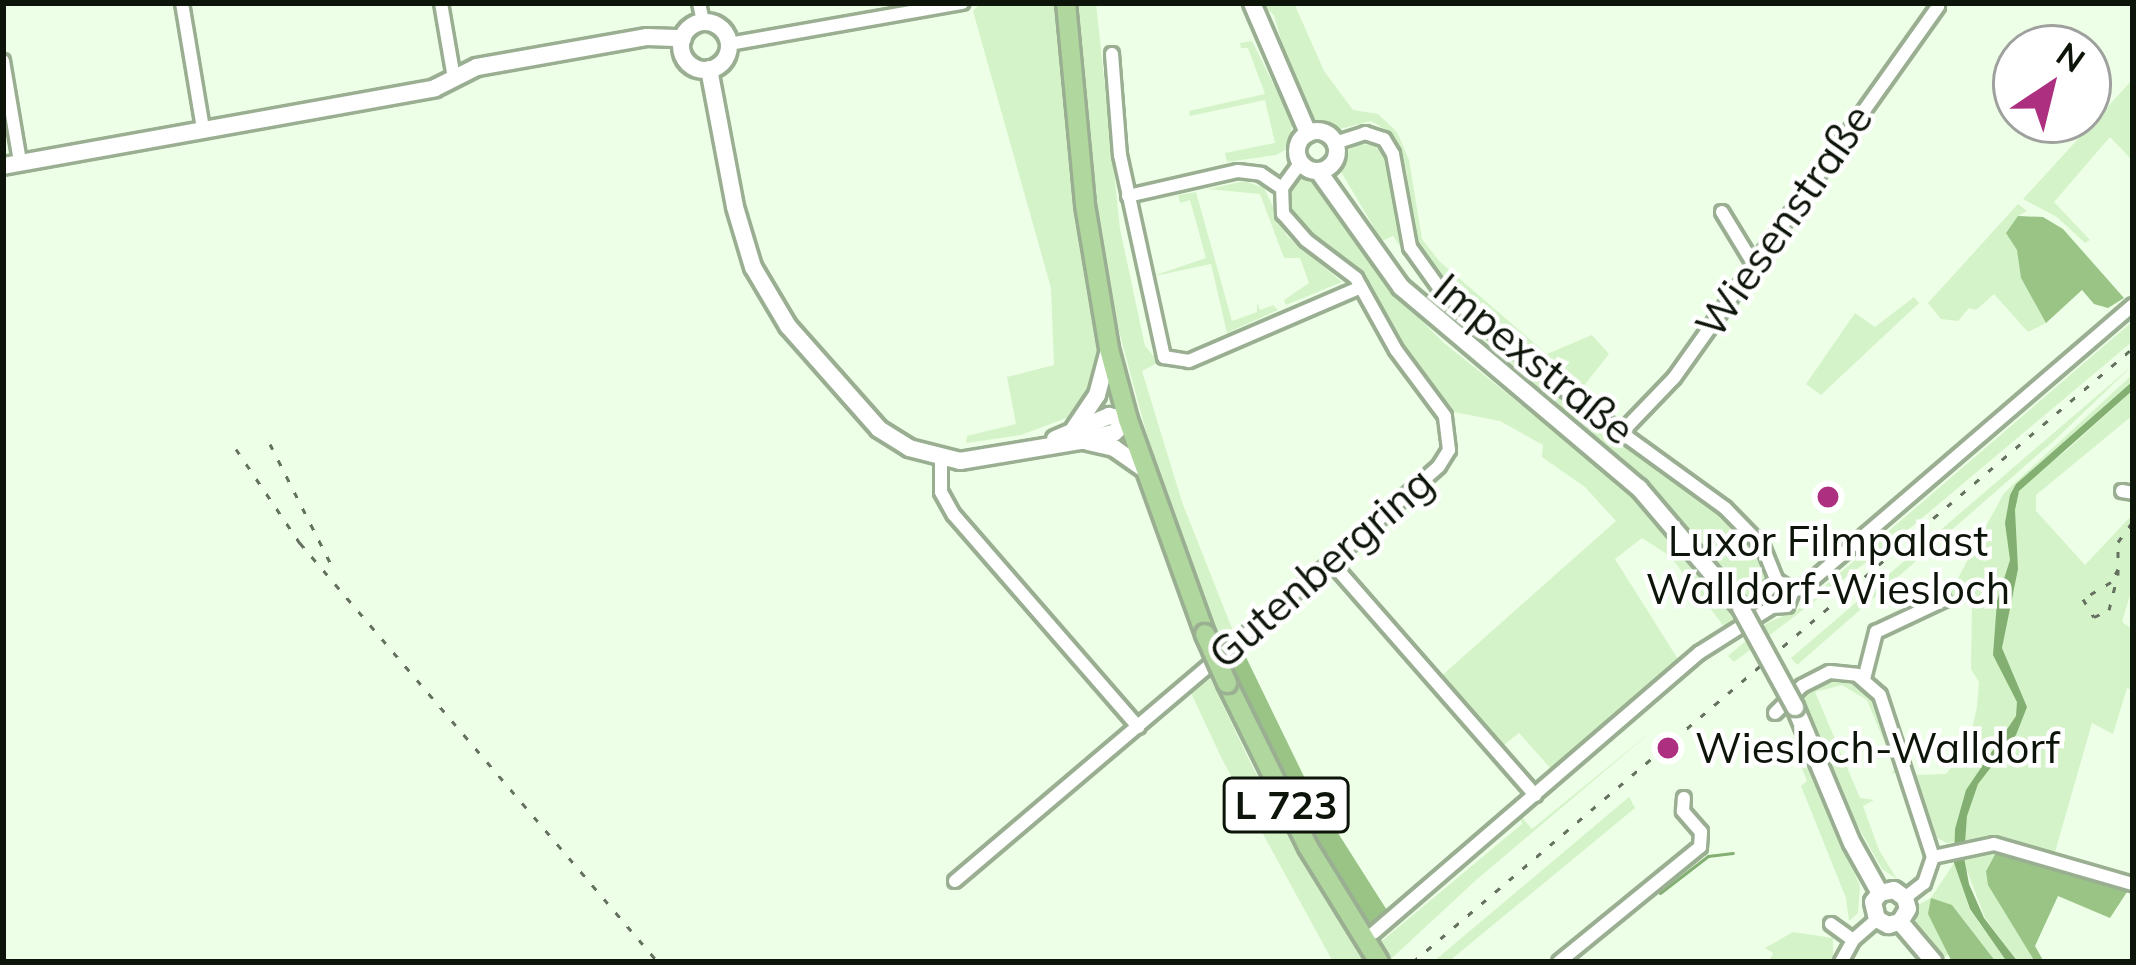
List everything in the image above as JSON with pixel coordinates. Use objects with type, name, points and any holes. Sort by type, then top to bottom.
[{"type":"main road","name":"L 723","points":[[1066,4],[1084,205],[1109,349],[1128,420],[1227,683],[1297,826],[1379,962]]},
{"type":"street","points":[[182,3],[203,128]]},
{"type":"street","points":[[441,3],[454,78]]},
{"type":"street","points":[[699,3],[703,22]]},
{"type":"street","points":[[729,44],[962,3]]},
{"type":"street","points":[[1252,3],[1308,133]]},
{"type":"street","name":"Wiesenstraße","points":[[1622,432],[1659,398],[1938,6]]},
{"type":"street","points":[[682,38],[687,62],[709,70],[722,63],[729,44],[720,28],[703,22]]},
{"type":"street","points":[[3,61],[11,164],[435,88],[477,67],[647,37],[682,38],[703,22]]},
{"type":"street","points":[[1112,54],[1128,196],[1159,351],[1170,361],[1189,361],[1361,286]]},
{"type":"street","points":[[709,70],[746,252],[771,301],[879,429],[941,458],[985,459],[1077,436],[1114,433],[1128,420]]},
{"type":"street","points":[[1128,196],[1238,170],[1261,174],[1282,188],[1300,163],[1297,146],[1308,133],[1322,132],[1335,143],[1325,169]]},
{"type":"street","name":"Impexstraße","points":[[1335,143],[1365,133],[1384,139],[1393,154],[1406,236],[1423,269],[1473,318],[1740,521],[1769,557],[1776,580],[1793,591]]},
{"type":"street","points":[[1300,163],[1325,169],[1419,300],[1639,488],[1741,608],[1795,707],[1852,843],[1880,893]]},
{"type":"street","name":"Gutenbergring","points":[[955,881],[1439,466],[1450,442],[1445,416],[1396,350],[1351,271],[1289,223],[1280,204],[1282,188]]},
{"type":"street","points":[[1722,212],[1754,263]]},
{"type":"street","points":[[1374,933],[1699,653],[1772,607],[1787,606],[1793,591],[1803,588],[2133,305]]},
{"type":"street","points":[[1077,436],[1097,395],[1109,349]]},
{"type":"street","points":[[1077,436],[1114,448],[1145,470]]},
{"type":"street","points":[[941,458],[941,492],[954,515],[1138,727]]},
{"type":"street","points":[[1331,562],[1535,795]]},
{"type":"street","points":[[1772,607],[1766,588],[1776,580]]},
{"type":"street","points":[[1864,679],[1876,632],[1944,600]]},
{"type":"street","points":[[1775,713],[1824,673],[1848,672],[1864,679],[1886,705],[1938,856]]},
{"type":"street","points":[[1559,962],[1700,847],[1701,832],[1683,811],[1684,798]]},
{"type":"street","points":[[1905,898],[1924,883],[1938,856],[1973,845],[1994,844],[2133,884]]},
{"type":"street","points":[[1894,890],[1905,898],[1908,909],[1900,922],[1888,925],[1877,919],[1873,908],[1880,893],[1894,890]]},
{"type":"street","points":[[1841,962],[1853,940],[1877,919]]},
{"type":"street","points":[[1900,922],[1934,962]]},
{"type":"street","points":[[1831,924],[1853,940]]},
{"type":"shaded area","points":[[981,3],[1057,3],[1087,291],[1100,358],[1099,373],[1072,416],[1021,435],[966,443],[967,436],[1016,424],[1007,377],[1054,365],[1051,288],[973,11]]},
{"type":"shaded area","points":[[1074,3],[1096,3],[1120,229],[1145,346],[1159,362],[1142,371],[1182,502],[1233,631],[1220,642],[1157,472],[1117,324],[1091,188]]},
{"type":"shaded area","points":[[1261,3],[1294,3],[1324,71],[1353,110],[1378,114],[1397,132],[1409,160],[1422,239],[1439,261],[1547,354],[1592,335],[1609,354],[1579,392],[1475,311],[1434,270],[1415,237],[1406,169],[1390,132],[1371,121],[1340,129],[1317,123],[1293,82],[1274,15]]},
{"type":"shaded area","points":[[1252,41],[1293,123],[1287,149],[1227,162],[1225,153],[1275,143],[1265,100],[1190,116],[1189,111],[1265,94],[1248,48],[1241,48],[1240,43]]},
{"type":"shaded area","points":[[2133,79],[2133,161],[2112,139],[2112,102]]},
{"type":"shaded area","points":[[1358,144],[1374,145],[1389,161],[1405,249],[1460,311],[1705,495],[1777,568],[1759,583],[1758,603],[1753,607],[1646,481],[1434,296],[1393,236],[1382,241],[1340,170],[1347,151]]},
{"type":"shaded area","points":[[2073,144],[2104,144],[2054,202],[2090,240],[2085,243],[2057,217],[2023,199]]},
{"type":"shaded area","points":[[1314,176],[1409,308],[1444,343],[1633,494],[1689,554],[1735,622],[1726,629],[1670,556],[1642,538],[1615,559],[1681,664],[1552,770],[1519,733],[1500,748],[1439,678],[1616,521],[1585,487],[1542,457],[1543,445],[1500,421],[1454,412],[1403,346],[1356,267],[1294,219],[1289,202],[1292,188],[1301,178]]},
{"type":"shaded area","points":[[1245,181],[1264,188],[1287,236],[1342,282],[1286,305],[1284,300],[1309,283],[1300,258],[1284,258],[1260,194],[1208,189]]},
{"type":"shaded area","points":[[1196,192],[1232,321],[1257,312],[1257,303],[1260,310],[1273,305],[1278,310],[1227,333],[1211,264],[1150,277],[1206,258],[1190,200],[1180,203],[1178,195]]},
{"type":"shaded area","points":[[2018,204],[2027,211],[2018,216],[2021,278],[2046,323],[2028,332],[1994,294],[1976,310],[1969,308],[1958,321],[1941,319],[1928,303]]},
{"type":"shaded area","points":[[2018,216],[2043,217],[2063,229],[2124,298],[2108,308],[2094,304],[2082,290],[2046,323],[2021,278],[2017,250],[2006,233]]},
{"type":"shaded area","points":[[1914,297],[1919,303],[1821,395],[1806,384],[1855,313],[1875,327]]},
{"type":"shaded area","points":[[2133,321],[2133,341],[1897,539],[1734,662],[1728,656],[1767,623],[1797,610]]},
{"type":"shaded area","points":[[2133,365],[2057,438],[1797,665],[1791,658]]},
{"type":"shaded area","points":[[2133,374],[2133,381],[2033,469],[2037,473],[2067,450],[2133,390],[2133,415],[2036,495],[2036,511],[2085,565],[2133,514],[2133,585],[2122,622],[2133,630],[2133,690],[2127,688],[2113,734],[2092,723],[2051,866],[1998,850],[1986,870],[2035,962],[2018,962],[1985,918],[1966,868],[1964,857],[1997,849],[1992,838],[1947,843],[1937,838],[1915,775],[1946,774],[1968,746],[1977,707],[1979,682],[1971,669],[1972,601],[1946,610],[1945,602],[2004,493]]},
{"type":"shaded area","points":[[2133,381],[2133,390],[2019,491],[2015,510],[2018,569],[2002,648],[2027,707],[2016,735],[1978,784],[1967,816],[1964,857],[1969,884],[1984,918],[2018,962],[2007,962],[1970,909],[1954,863],[1955,829],[1966,790],[2016,716],[2017,702],[1993,655],[1997,601],[2010,560],[2005,523],[2010,495],[2016,484]]},
{"type":"shaded area","points":[[1242,649],[1310,789],[1390,915],[1372,929],[1278,773],[1228,660]]},
{"type":"shaded area","points":[[1210,678],[1252,766],[1365,962],[1333,962],[1222,759],[1191,693]]},
{"type":"shaded area","points":[[1832,681],[1848,682],[1867,693],[1882,719],[1897,772],[1891,774],[1895,768],[1867,700],[1842,685],[1815,692],[1860,798],[1874,800],[1863,806],[1879,850],[1897,879],[1882,869],[1854,819],[1801,696]]},
{"type":"shaded area","points":[[1658,726],[1391,959],[1375,935],[1383,940],[1522,824],[1519,814],[1532,829]]},
{"type":"shaded area","points":[[1798,736],[1860,886],[1858,913],[1849,921],[1846,898],[1801,786],[1807,781],[1790,739]]},
{"type":"shaded area","points":[[1629,797],[1635,808],[1448,962],[1433,962]]},
{"type":"shaded area","points":[[1998,849],[2119,885],[2127,892],[2110,918],[2058,896],[2035,946],[2044,962],[2035,962],[1988,885],[1986,871]]},
{"type":"shaded area","points":[[1954,863],[1970,910],[2007,962],[1996,962],[1952,905],[1928,914],[1950,953],[1942,960],[1916,925],[1916,906],[1931,898]]},
{"type":"shaded area","points":[[1931,898],[1952,905],[1996,962],[1952,962],[1928,914]]},
{"type":"shaded area","points":[[1793,932],[1833,938],[1833,962],[1749,962],[1770,960],[1773,953],[1765,948]]},
{"type":"waterway","points":[[1660,893],[1708,856],[1733,853]]},
{"type":"railway","points":[[1413,962],[2133,348]]},
{"type":"railway","points":[[270,444],[334,570]]},
{"type":"railway","points":[[236,449],[300,543],[658,962]]},
{"type":"railway","points":[[2118,569],[2111,582],[2083,599],[2094,617],[2109,610],[2118,575],[2118,542],[2133,521]]},
{"type":"place","name":"Luxor Filmpalast Walldorf-Wiesloch","points":[[1828,497]]},
{"type":"place","name":"Wiesloch-Walldorf","points":[[1668,748]]}]
